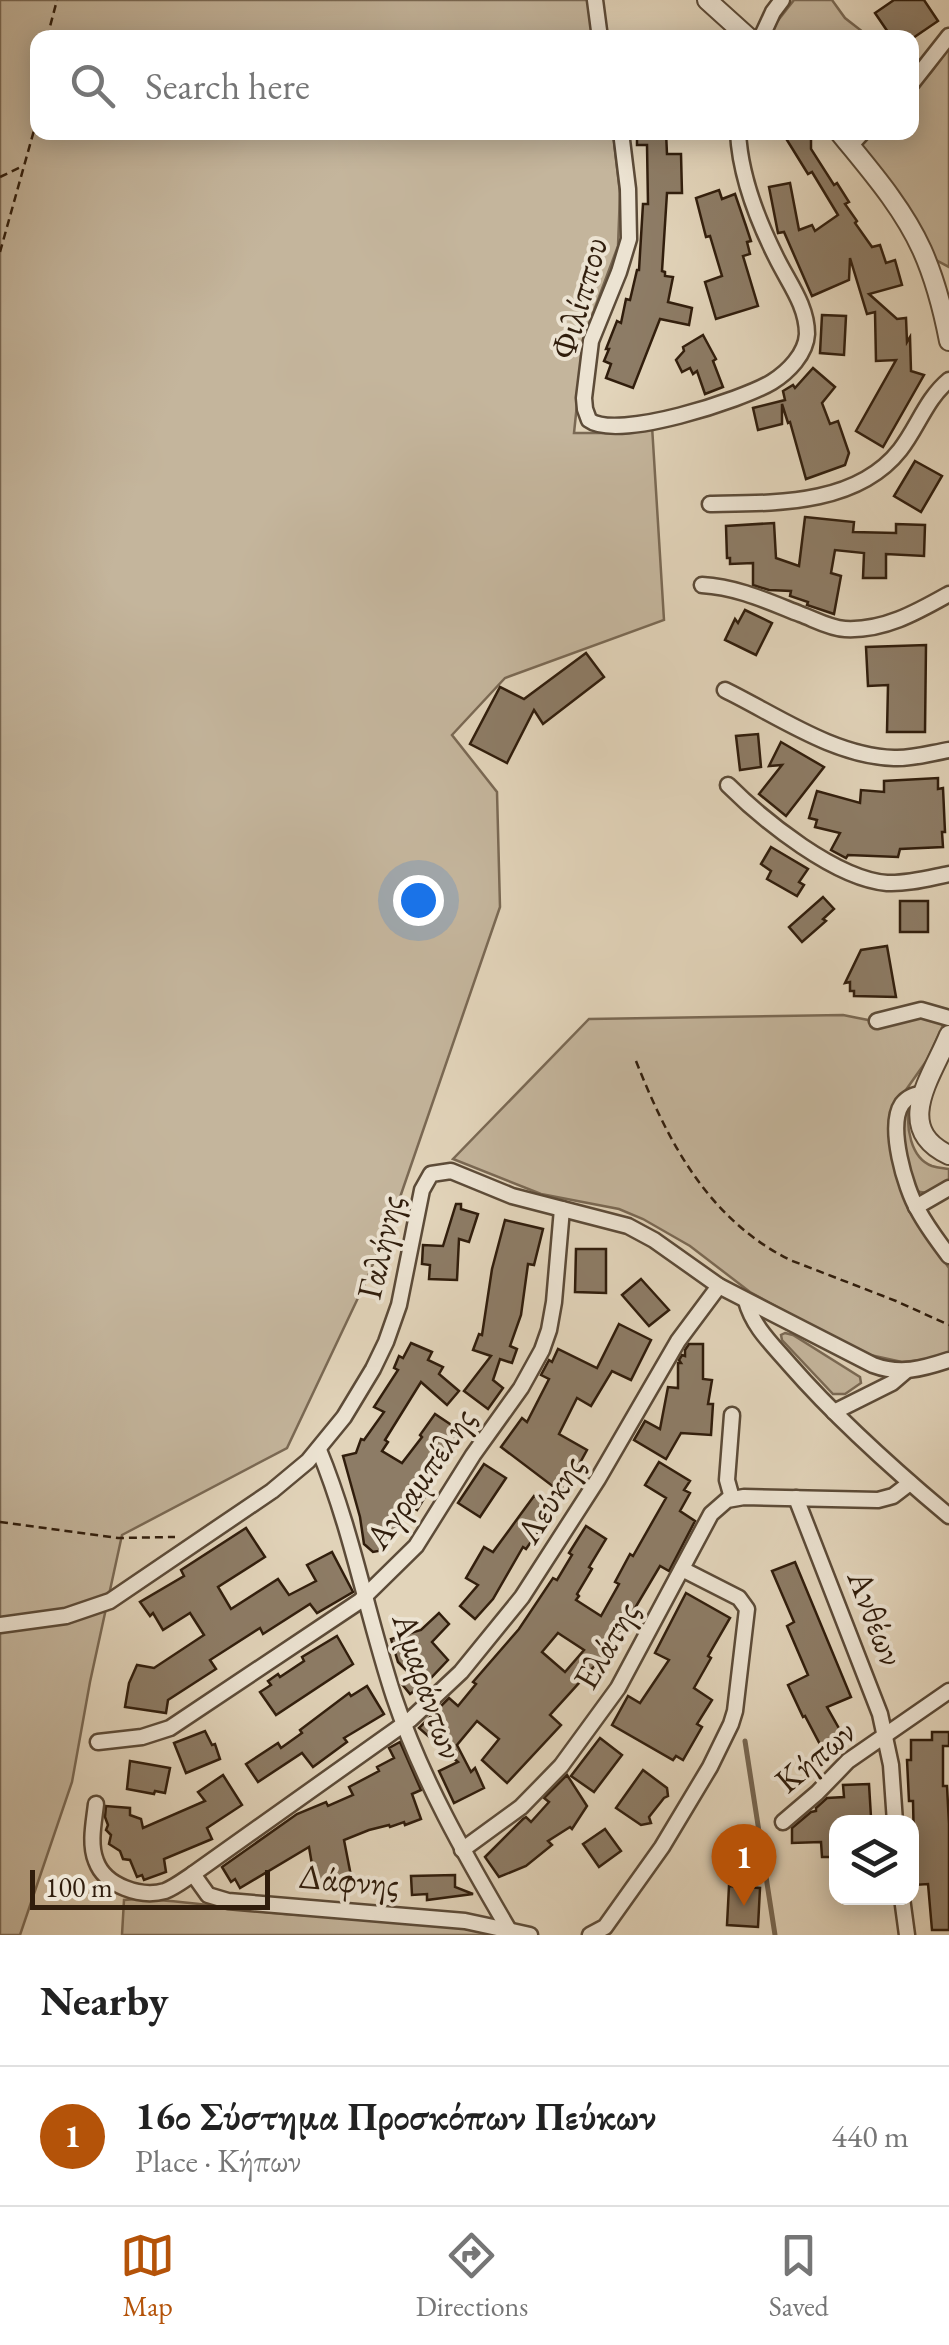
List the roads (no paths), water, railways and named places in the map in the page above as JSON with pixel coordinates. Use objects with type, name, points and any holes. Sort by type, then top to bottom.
[{"type":"street","points":[[596,0],[599,30]]},
{"type":"street","points":[[707,0],[741,30]]},
{"type":"street","points":[[765,30],[782,0]]},
{"type":"street","points":[[919,73],[949,36]]},
{"type":"street","name":"Φιλίππου","points":[[622,140],[629,239],[590,340],[584,406],[589,420],[599,426],[680,416],[716,406],[771,383],[802,353],[807,336],[804,312],[763,228],[742,164],[739,140]]},
{"type":"street","points":[[853,140],[940,274],[949,341]]},
{"type":"street","points":[[710,504],[798,500],[838,491],[866,479],[899,451],[926,406],[949,380]]},
{"type":"street","points":[[702,586],[738,590],[844,628],[901,620],[949,594]]},
{"type":"street","points":[[725,690],[848,749],[892,758],[949,750]]},
{"type":"street","points":[[728,785],[774,826],[852,874],[889,883],[949,874]]},
{"type":"street","points":[[877,1021],[921,1010],[949,1018]]},
{"type":"street","points":[[949,1035],[923,1093],[919,1117],[924,1136],[949,1154]]},
{"type":"street","points":[[923,1093],[906,1099],[899,1110],[900,1156],[916,1207],[949,1256]]},
{"type":"street","name":"Γαλήνης","points":[[0,1625],[66,1616],[105,1604],[285,1482],[319,1450],[357,1397],[386,1342],[403,1287],[422,1190],[438,1171],[454,1171],[501,1192],[642,1232],[719,1286],[884,1369],[906,1371],[949,1360]]},
{"type":"street","points":[[916,1207],[949,1188]]},
{"type":"street","name":"Αγραμπέλης","points":[[98,1742],[165,1730],[366,1596],[416,1546],[466,1464],[516,1397],[546,1340],[552,1317],[562,1209]]},
{"type":"street","name":"Λεύκης","points":[[404,1724],[462,1672],[513,1611],[598,1479],[678,1341],[719,1286]]},
{"type":"street","points":[[746,1300],[761,1331],[834,1412],[949,1516]]},
{"type":"street","points":[[834,1412],[892,1383],[906,1371]]},
{"type":"street","points":[[732,1415],[726,1480],[732,1498],[878,1500],[893,1496],[910,1483]]},
{"type":"street","name":"Αμαράντων","points":[[319,1450],[344,1516],[404,1724],[462,1850],[509,1930]]},
{"type":"street","name":"Ελάτης","points":[[462,1850],[521,1807],[580,1742],[618,1688],[711,1514],[732,1498]]},
{"type":"street","name":"Ανθέων","points":[[796,1498],[873,1693],[886,1735],[895,1815]]},
{"type":"street","points":[[590,1935],[611,1930],[683,1814],[734,1711],[747,1610],[739,1598],[682,1569]]},
{"type":"street","name":"Κήπων","points":[[783,1822],[848,1761],[949,1692]]},
{"type":"street","name":"Δάφνης","points":[[404,1724],[193,1874],[205,1892],[228,1901],[482,1923],[530,1935]]},
{"type":"street","points":[[96,1804],[95,1860],[113,1882],[130,1890],[159,1892],[193,1874]]},
{"type":"street","points":[[903,1905],[907,1935]]},
{"type":"waterway","points":[[745,1741],[775,1935]]},
{"type":"place","name":"16ο Σύστημα Προσκόπων Πεύκων","points":[[744,1906]]}]
